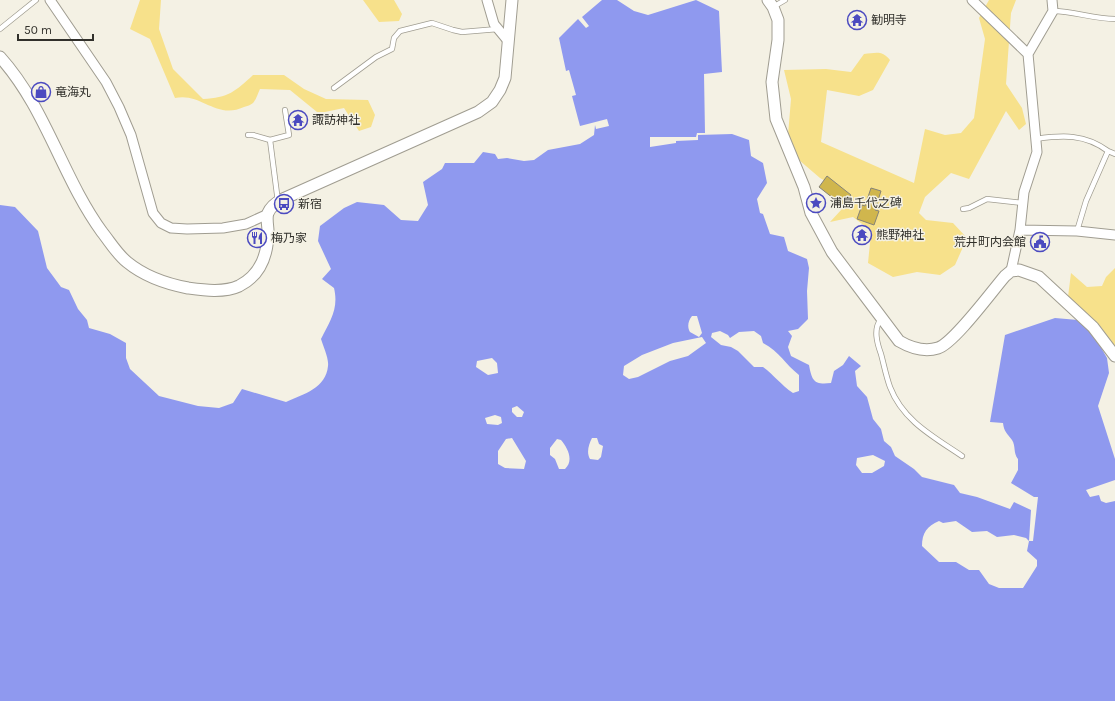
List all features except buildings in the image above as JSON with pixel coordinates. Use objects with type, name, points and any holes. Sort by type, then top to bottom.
[{"type":"street","points":[[50,0],[106,82],[131,135],[153,213],[161,223],[172,228],[223,228],[246,224],[268,214],[278,202],[463,119],[492,102],[500,90],[505,78],[512,0]]},
{"type":"street","points":[[487,0],[494,24],[508,41]]},
{"type":"street","points":[[972,0],[1028,54]]},
{"type":"street","points":[[771,3],[778,20],[778,40],[772,82],[776,119],[804,187],[811,213],[832,252],[881,319],[900,341],[910,347],[926,349],[939,348],[952,338],[1011,271],[1020,230],[1023,203],[1037,152],[1028,54],[1053,11],[1052,0]]},
{"type":"street","points":[[0,57],[13,71],[35,106],[83,201],[97,224],[127,262],[150,276],[174,285],[200,290],[221,290],[238,286],[251,278],[261,267],[268,248],[268,214]]},
{"type":"street","points":[[1020,230],[1077,231],[1115,235]]},
{"type":"street","points":[[1011,271],[1019,270],[1039,277],[1093,327],[1115,356]]},
{"type":"lane","points":[[0,29],[36,0]]},
{"type":"lane","points":[[771,3],[785,0]]},
{"type":"lane","points":[[1053,11],[1064,11],[1101,19],[1115,18]]},
{"type":"lane","points":[[334,88],[376,57],[392,49],[394,38],[400,31],[432,23],[462,32],[498,29]]},
{"type":"lane","points":[[248,135],[270,140],[289,136],[285,110]]},
{"type":"lane","points":[[1036,139],[1059,136],[1078,137],[1097,143],[1115,154]]},
{"type":"lane","points":[[270,140],[272,166],[278,202]]},
{"type":"lane","points":[[1077,231],[1086,201],[1108,151]]},
{"type":"lane","points":[[963,209],[969,208],[987,199],[1023,203]]},
{"type":"lane","points":[[881,319],[878,323],[876,338],[891,388],[902,409],[921,429],[962,456]]},
{"type":"shaded area","points":[[140,0],[161,0],[159,29],[173,69],[203,99],[219,97],[231,93],[253,75],[284,75],[304,89],[326,99],[368,100],[375,115],[371,127],[359,131],[344,108],[317,112],[290,90],[260,89],[252,104],[234,110],[217,108],[184,97],[175,98],[150,39],[130,29]]},
{"type":"shaded area","points":[[363,0],[394,0],[402,14],[399,21],[379,22]]},
{"type":"shaded area","points":[[989,0],[1016,0],[1011,13],[1006,84],[1022,108],[1026,124],[1019,130],[1006,111],[969,179],[951,173],[925,197],[919,213],[926,220],[953,223],[967,238],[955,265],[940,275],[917,272],[893,277],[868,263],[870,230],[853,217],[830,222],[853,197],[820,178],[799,160],[788,135],[791,99],[784,70],[826,69],[851,72],[864,54],[881,53],[887,57],[890,60],[873,90],[859,96],[827,90],[821,142],[914,183],[925,129],[945,135],[961,133],[974,118],[985,39],[979,18]]},
{"type":"shaded area","points":[[1115,268],[1115,347],[1101,327],[1068,297],[1071,273],[1087,287],[1102,286],[1106,277]]},
{"type":"water","points":[[602,0],[617,0],[634,11],[648,15],[696,0],[719,11],[722,72],[704,74],[705,133],[697,133],[696,137],[650,137],[650,147],[676,143],[676,141],[698,140],[698,135],[732,134],[749,140],[751,156],[763,163],[767,183],[757,199],[760,213],[763,214],[770,234],[784,237],[788,251],[807,259],[809,268],[807,291],[808,319],[798,329],[788,331],[792,336],[788,347],[791,356],[809,365],[811,375],[815,381],[821,383],[831,383],[834,371],[843,365],[849,356],[861,366],[855,371],[857,386],[867,397],[873,419],[881,429],[884,441],[891,447],[895,456],[914,469],[922,477],[954,485],[960,493],[977,497],[1010,509],[1014,502],[1031,510],[1029,541],[1033,541],[1038,497],[1034,497],[1011,483],[1018,470],[1018,459],[1013,442],[1005,430],[1003,423],[990,422],[1005,335],[1055,318],[1078,320],[1095,337],[1107,358],[1109,373],[1098,406],[1115,459],[1115,480],[1086,490],[1090,497],[1099,495],[1101,501],[1106,503],[1115,501],[1115,701],[0,701],[0,205],[15,207],[38,231],[47,268],[61,287],[69,290],[78,309],[87,320],[89,328],[110,334],[126,343],[126,358],[130,369],[159,396],[198,406],[219,408],[233,403],[242,389],[286,402],[307,393],[319,385],[326,374],[328,366],[327,356],[321,339],[333,315],[335,295],[334,288],[322,279],[331,269],[318,241],[320,226],[344,208],[357,202],[384,205],[401,220],[418,221],[428,205],[423,182],[442,169],[445,163],[474,163],[483,152],[495,154],[498,159],[507,158],[524,161],[534,160],[548,150],[580,144],[594,135],[595,125],[596,129],[609,126],[607,119],[580,126],[572,96],[576,95],[569,70],[566,71],[559,38],[578,19],[586,28],[589,26],[582,17]],"holes":[[[692,316],[697,316],[702,333],[699,337],[690,332],[688,326]],[[720,331],[728,335],[730,338],[739,332],[754,331],[761,336],[763,343],[774,350],[799,375],[799,391],[793,393],[763,367],[754,367],[738,351],[731,347],[721,345],[711,337],[712,333]],[[492,358],[497,363],[498,373],[488,375],[476,367],[477,361]],[[517,406],[524,412],[522,417],[517,417],[512,412],[512,408]],[[495,415],[501,417],[502,423],[498,425],[487,424],[485,418]],[[512,438],[526,461],[524,469],[505,468],[498,464],[498,451],[506,439]],[[592,438],[597,438],[599,444],[603,446],[601,457],[598,460],[590,459],[588,451]],[[557,439],[561,440],[569,454],[570,458],[568,466],[565,469],[559,469],[555,459],[550,455],[550,448]],[[873,455],[885,461],[884,466],[872,473],[862,473],[856,465],[857,458]],[[939,521],[943,523],[956,521],[972,532],[987,531],[997,537],[1014,535],[1026,538],[1029,541],[1027,551],[1037,560],[1037,566],[1023,588],[999,588],[989,584],[979,570],[969,570],[956,562],[939,562],[922,546],[922,541],[926,530],[935,523]]]},
{"type":"pier","points":[[702,337],[706,343],[688,356],[670,361],[638,377],[629,379],[623,375],[624,366],[642,355],[673,343]]},
{"type":"place","name":"勧明寺","points":[[857,20]]},
{"type":"place","name":"竜海丸","points":[[41,92]]},
{"type":"place","name":"諏訪神社","points":[[298,120]]},
{"type":"place","name":"浦島千代之碑","points":[[816,203]]},
{"type":"place","name":"新宿","points":[[284,204]]},
{"type":"place","name":"熊野神社","points":[[862,235]]},
{"type":"place","name":"梅乃家","points":[[257,238]]},
{"type":"place","name":"荒井町内会館","points":[[1040,242]]}]
